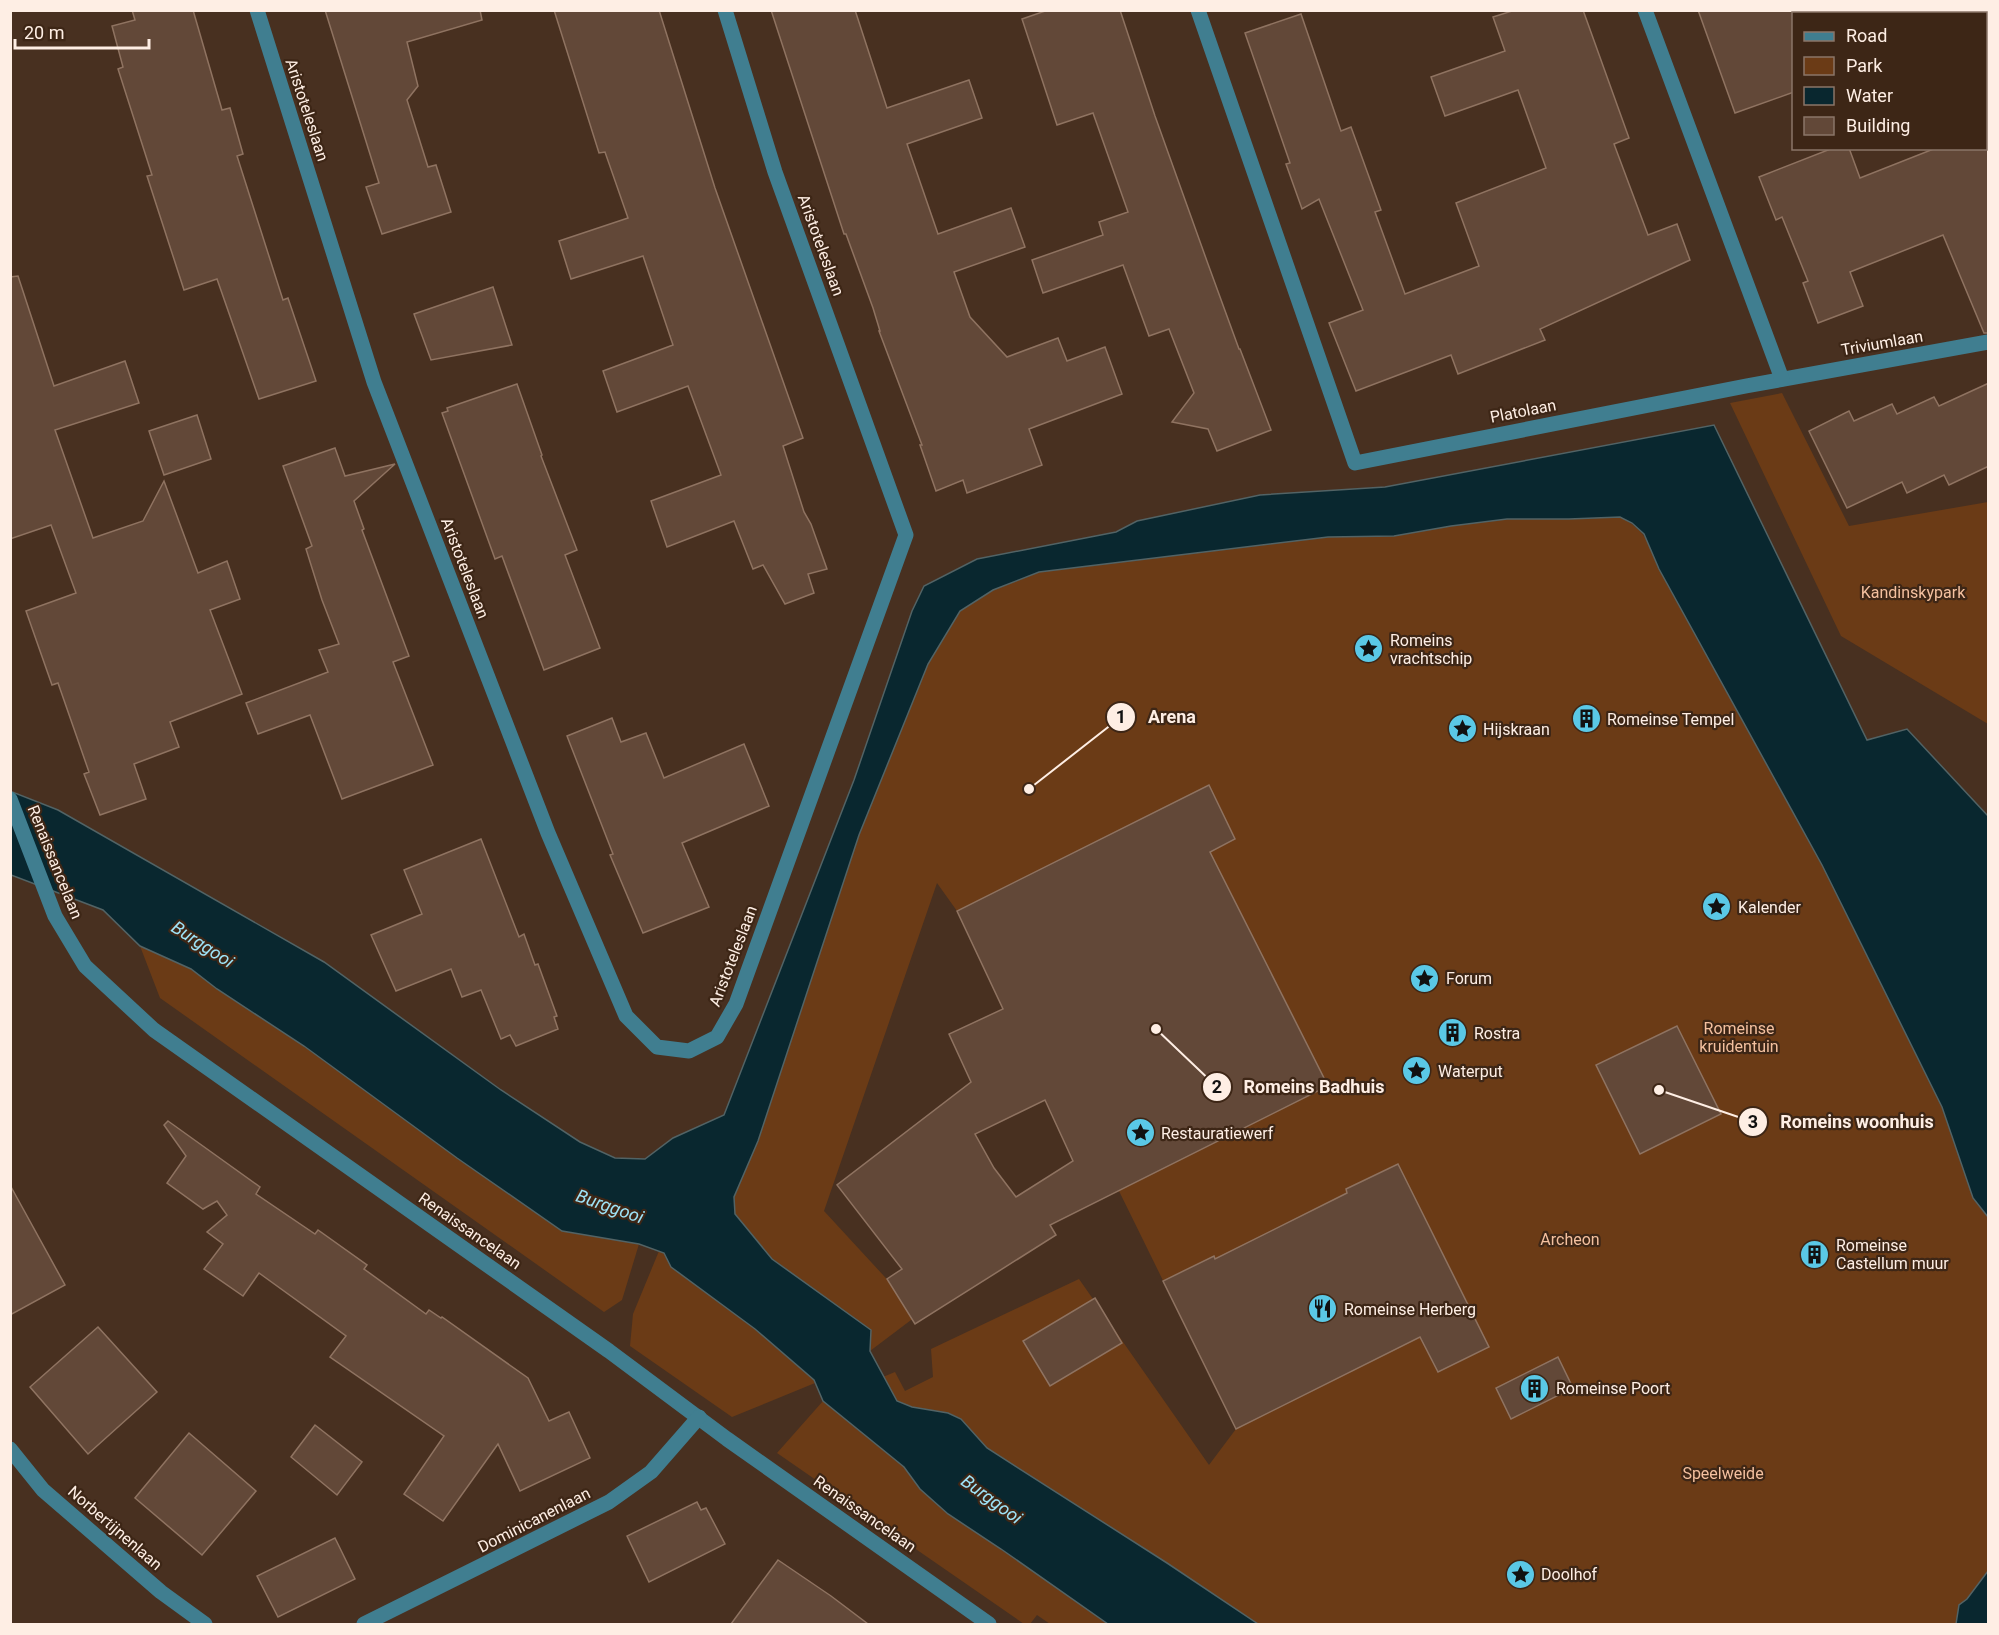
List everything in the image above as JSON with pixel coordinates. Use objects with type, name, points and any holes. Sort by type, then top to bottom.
[{"type":"street","name":"Aristoteleslaan","points":[[257,10],[374,382],[548,833],[626,1016],[657,1047],[689,1051],[717,1037],[736,1004],[906,535],[775,172],[725,10]]},
{"type":"street","name":"Platolaan","points":[[1198,10],[1355,463],[1782,379]]},
{"type":"street","points":[[1645,10],[1782,379]]},
{"type":"street","name":"Triviumlaan","points":[[1782,379],[1989,342]]},
{"type":"street","name":"Renaissancelaan","points":[[10,799],[55,916],[85,966],[154,1030],[609,1351],[990,1624]]},
{"type":"street","name":"Dominicanenlaan","points":[[364,1624],[609,1503],[651,1472],[699,1417]]},
{"type":"street","name":"Norbertijnenlaan","points":[[10,1449],[43,1490],[161,1593],[205,1624]]},
{"type":"green space","name":"Kandinskypark","points":[[1782,393],[1849,526],[1988,502],[1988,724],[1841,636],[1730,403]]},
{"type":"green space","name":"Archeon","points":[[1620,517],[1636,527],[1646,539],[1659,569],[1822,865],[1942,1107],[1957,1152],[1988,1214],[1988,1624],[1195,1624],[987,1448],[961,1419],[948,1413],[912,1407],[897,1401],[883,1377],[895,1372],[905,1391],[933,1377],[931,1349],[1079,1279],[1209,1465],[1236,1429],[1119,1191],[1093,1203],[957,911],[937,883],[824,1211],[919,1314],[870,1351],[871,1330],[772,1259],[735,1214],[734,1197],[758,1141],[859,835],[928,664],[960,611],[993,590],[1039,572],[1328,537],[1394,536],[1507,519]]},
{"type":"green space","points":[[140,946],[191,969],[217,989],[304,1046],[457,1158],[562,1231],[639,1244],[622,1300],[604,1312],[160,998]]},
{"type":"green space","points":[[659,1251],[664,1253],[671,1267],[755,1329],[815,1383],[732,1417],[630,1346],[633,1314]]},
{"type":"green space","points":[[823,1401],[904,1467],[920,1489],[948,1514],[1108,1624],[1050,1624],[1037,1615],[1030,1624],[1024,1624],[777,1453]]},
{"type":"water","name":"Burggooi","points":[[1714,425],[1867,740],[1907,729],[1988,816],[1988,1217],[1973,1198],[1942,1107],[1822,865],[1659,569],[1644,534],[1632,523],[1620,517],[1507,519],[1394,536],[1328,537],[1039,572],[993,590],[960,611],[928,664],[859,835],[758,1141],[734,1197],[735,1214],[772,1259],[871,1330],[870,1351],[897,1401],[912,1407],[948,1413],[961,1419],[987,1448],[1258,1624],[1108,1624],[948,1514],[920,1489],[904,1467],[823,1401],[814,1380],[755,1329],[671,1267],[664,1253],[639,1244],[562,1231],[457,1158],[304,1046],[217,989],[191,969],[140,946],[103,910],[11,875],[10,791],[58,810],[324,962],[501,1090],[580,1142],[615,1158],[645,1159],[673,1138],[724,1115],[854,780],[912,611],[924,586],[977,559],[1116,532],[1137,521],[1260,495],[1385,487]]},
{"type":"water","points":[[1988,1571],[1988,1624],[1956,1624],[1959,1605],[1967,1599]]},
{"type":"building","points":[[132,10],[193,10],[222,110],[230,108],[243,154],[237,156],[283,300],[288,298],[316,381],[259,399],[217,279],[184,290],[147,176],[152,175],[118,69],[123,67],[112,26],[135,20]]},
{"type":"building","points":[[325,10],[480,10],[482,20],[407,42],[418,86],[407,100],[428,167],[436,165],[451,212],[382,234],[366,187],[379,183]]},
{"type":"building","points":[[554,10],[659,10],[715,188],[803,438],[783,446],[804,512],[811,524],[827,569],[808,574],[814,593],[785,604],[763,565],[753,569],[734,521],[667,547],[651,501],[721,475],[688,386],[617,412],[603,371],[673,345],[643,256],[571,279],[559,241],[628,218],[605,152],[599,153]]},
{"type":"building","points":[[771,10],[855,10],[887,108],[969,80],[982,118],[907,144],[938,234],[1011,208],[1025,247],[954,272],[970,317],[1007,357],[1058,338],[1067,361],[1105,347],[1122,394],[1029,429],[1042,465],[967,493],[963,480],[936,491],[920,445],[922,445],[879,331],[873,308],[846,234],[844,234]]},
{"type":"building","points":[[1048,10],[1120,10],[1208,264],[1271,430],[1217,451],[1208,429],[1172,422],[1194,393],[1169,329],[1149,336],[1123,265],[1043,293],[1032,260],[1103,235],[1099,222],[1128,212],[1093,113],[1057,125],[1022,19]]},
{"type":"building","points":[[1515,10],[1583,10],[1629,138],[1614,144],[1648,235],[1677,224],[1690,260],[1540,329],[1545,340],[1458,374],[1451,355],[1356,391],[1329,323],[1363,310],[1319,199],[1302,209],[1286,164],[1290,163],[1245,33],[1301,14],[1341,131],[1351,127],[1381,210],[1375,212],[1405,294],[1479,266],[1456,203],[1546,168],[1518,90],[1445,116],[1431,77],[1505,51],[1493,17]]},
{"type":"building","points":[[1698,10],[1794,10],[1792,12],[1792,93],[1735,113]]},
{"type":"building","points":[[1989,148],[1989,333],[1984,333],[1943,235],[1850,272],[1863,306],[1818,323],[1803,283],[1808,281],[1782,217],[1776,220],[1759,177],[1828,150],[1850,150],[1860,178],[1931,150],[1987,150]]},
{"type":"building","points":[[18,276],[54,386],[125,361],[139,403],[55,430],[93,538],[143,521],[164,481],[198,573],[227,561],[240,599],[210,610],[242,694],[170,722],[179,747],[134,764],[146,799],[100,815],[84,774],[89,772],[58,683],[52,685],[26,611],[76,593],[51,525],[10,539],[10,277]]},
{"type":"building","points":[[493,287],[512,345],[431,360],[414,314]]},
{"type":"building","points":[[1989,383],[1989,466],[1949,485],[1944,475],[1907,493],[1902,482],[1847,508],[1809,431],[1849,411],[1854,421],[1892,404],[1897,414],[1934,397],[1939,406]]},
{"type":"building","points":[[517,384],[541,456],[577,550],[565,555],[600,648],[544,670],[502,556],[495,559],[442,413],[448,411],[447,408]]},
{"type":"building","points":[[197,415],[211,459],[164,475],[149,431]]},
{"type":"building","points":[[335,448],[345,476],[395,464],[354,501],[364,529],[362,530],[409,656],[393,662],[433,765],[342,799],[310,715],[258,734],[246,703],[328,672],[319,650],[339,644],[306,549],[312,546],[283,466]]},
{"type":"building","points":[[612,718],[621,742],[646,733],[664,778],[744,744],[769,806],[682,843],[709,907],[643,933],[610,855],[613,854],[567,736]]},
{"type":"building","points":[[1209,785],[1235,839],[1210,852],[1328,1086],[1050,1225],[1056,1235],[915,1324],[887,1279],[902,1269],[837,1185],[971,1082],[949,1034],[1003,1009],[957,911]],"holes":[[[1045,1100],[1073,1161],[1016,1197],[994,1168],[975,1134]]]},
{"type":"building","points":[[481,839],[519,937],[524,934],[557,1016],[554,1017],[558,1029],[516,1046],[510,1035],[501,1039],[481,990],[462,997],[451,969],[396,991],[371,935],[422,914],[404,870]]},
{"type":"building","points":[[1677,1026],[1721,1114],[1640,1154],[1596,1065]]},
{"type":"building","points":[[168,1121],[260,1187],[256,1194],[315,1234],[318,1230],[367,1265],[364,1269],[426,1314],[429,1310],[442,1317],[528,1378],[549,1421],[569,1412],[590,1458],[520,1491],[498,1444],[443,1521],[404,1494],[444,1436],[330,1357],[346,1336],[259,1273],[243,1296],[204,1269],[223,1244],[207,1232],[227,1215],[217,1201],[203,1209],[167,1183],[186,1156],[164,1125]]},
{"type":"building","name":"Romeinse Herberg","points":[[1398,1164],[1489,1347],[1438,1372],[1420,1337],[1236,1429],[1163,1281],[1214,1256],[1215,1259],[1347,1193],[1346,1189]]},
{"type":"building","points":[[10,1185],[65,1285],[10,1315]]},
{"type":"building","points":[[1095,1298],[1122,1343],[1050,1386],[1023,1341]]},
{"type":"building","points":[[98,1327],[157,1392],[88,1454],[30,1387]]},
{"type":"building","name":"Romeinse Poort","points":[[1558,1357],[1573,1388],[1511,1419],[1496,1388]]},
{"type":"building","points":[[315,1425],[362,1462],[337,1495],[291,1457]]},
{"type":"building","points":[[189,1433],[256,1491],[202,1555],[135,1498]]},
{"type":"building","points":[[697,1502],[701,1510],[706,1508],[725,1544],[649,1582],[627,1536]]},
{"type":"building","points":[[335,1538],[355,1579],[278,1617],[257,1576]]},
{"type":"building","points":[[778,1560],[831,1596],[868,1624],[731,1624]]},
{"type":"place","name":"Romeins vrachtschip","points":[[1369,649]]},
{"type":"place","name":"Romeinse Tempel","points":[[1586,719]]},
{"type":"place","name":"Hijskraan","points":[[1462,729]]},
{"type":"place","name":"Arena","points":[[1029,789]]},
{"type":"place","name":"Kalender","points":[[1717,907]]},
{"type":"place","name":"Forum","points":[[1425,978]]},
{"type":"place","name":"Romeins Badhuis","points":[[1156,1029]]},
{"type":"place","name":"Rostra","points":[[1453,1033]]},
{"type":"place","name":"Waterput","points":[[1417,1071]]},
{"type":"place","name":"Romeins woonhuis","points":[[1659,1090]]},
{"type":"place","name":"Restauratiewerf","points":[[1140,1133]]},
{"type":"place","name":"Romeinse Castellum muur","points":[[1815,1254]]},
{"type":"place","name":"Romeinse Herberg","points":[[1323,1309]]},
{"type":"place","name":"Romeinse Poort","points":[[1535,1388]]},
{"type":"place","name":"Doolhof","points":[[1520,1574]]},
{"type":"park label","name":"Romeinse kruidentuin","points":[[1739,1037]]},
{"type":"park label","name":"Speelweide","points":[[1723,1473]]}]
